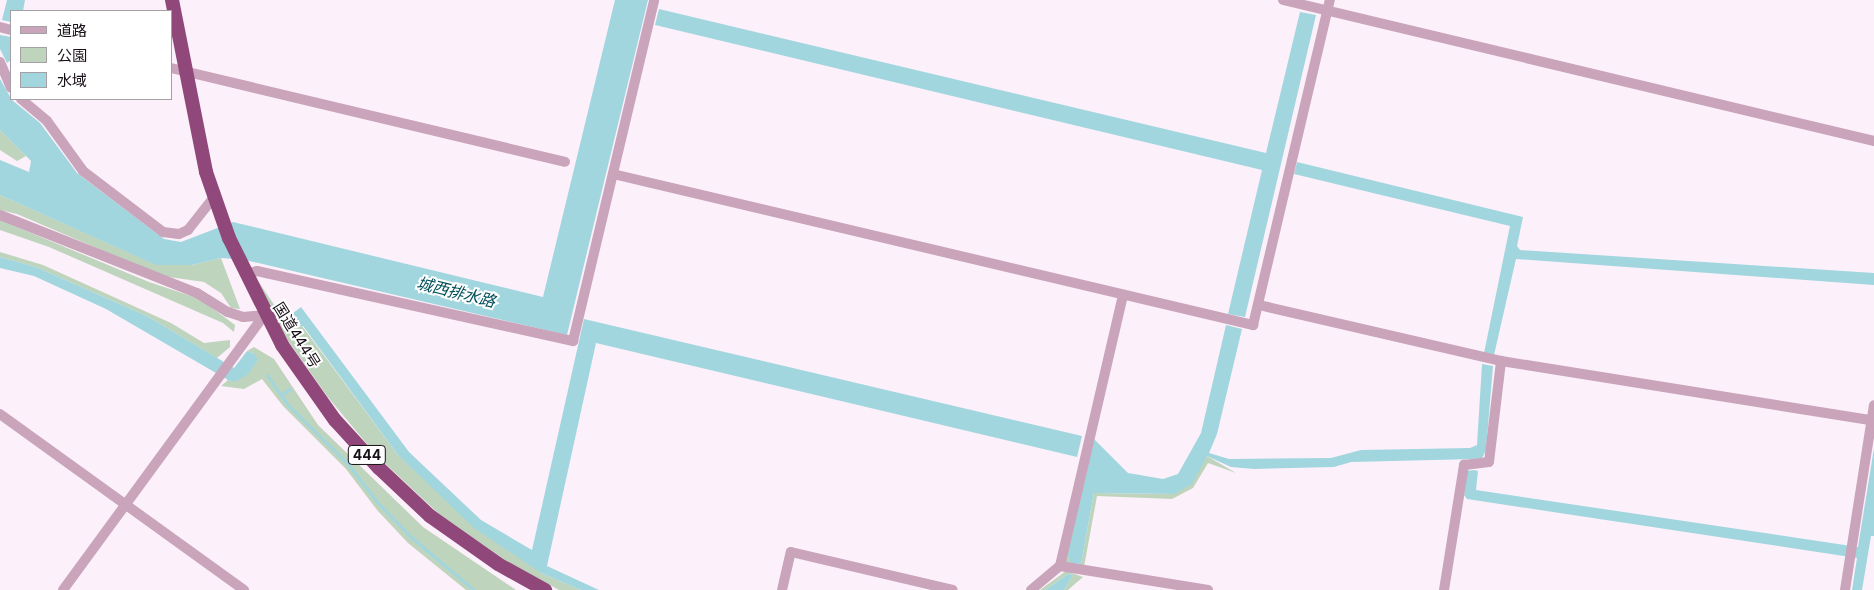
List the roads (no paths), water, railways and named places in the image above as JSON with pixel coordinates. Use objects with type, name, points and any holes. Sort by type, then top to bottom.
[{"type":"highway","name":"国道444号","points":[[172,0],[196,130],[214,197],[243,271],[264,315],[282,345],[335,420],[379,468],[430,516],[498,564],[546,590]]},
{"type":"street","points":[[243,271],[257,271],[573,341],[654,0]]},
{"type":"street","points":[[1283,0],[1328,5],[1874,142]]},
{"type":"street","points":[[613,174],[1253,325],[1328,5]]},
{"type":"street","points":[[0,62],[10,86]]},
{"type":"street","points":[[172,68],[565,162]]},
{"type":"street","points":[[22,100],[47,121],[83,171],[163,232],[179,234],[188,230],[214,197]]},
{"type":"street","points":[[0,215],[197,293],[228,312],[243,317],[264,315]]},
{"type":"street","points":[[1032,590],[1060,566],[1123,295]]},
{"type":"street","points":[[1259,305],[1501,361],[1872,420]]},
{"type":"street","points":[[63,590],[217,376],[264,315]]},
{"type":"street","points":[[1444,590],[1464,465],[1489,462],[1501,361]]},
{"type":"street","points":[[1845,590],[1874,405]]},
{"type":"street","points":[[0,414],[244,590]]},
{"type":"street","points":[[782,590],[791,552],[952,590]]},
{"type":"street","points":[[1060,566],[1208,590]]},
{"type":"water","points":[[7,0],[25,0],[23,10],[10,10],[10,22],[2,20]]},
{"type":"water","name":"城西排水路","points":[[615,0],[648,0],[567,335],[245,260],[221,258],[192,265],[156,265],[0,195],[0,160],[29,172],[31,161],[0,130],[0,79],[10,96],[10,100],[40,123],[77,173],[164,239],[181,242],[233,222],[543,297]]},
{"type":"water","points":[[659,9],[1266,153],[1300,12],[1316,15],[1245,317],[1228,314],[1262,170],[655,25]]},
{"type":"water","points":[[0,35],[10,37],[10,61],[7,63],[0,49]]},
{"type":"water","points":[[1297,162],[1523,217],[1517,246],[1520,250],[1874,273],[1874,285],[1516,259],[1494,355],[1484,353],[1510,226],[1294,174]]},
{"type":"water","points":[[0,257],[36,267],[147,316],[234,368],[247,351],[255,354],[258,360],[248,374],[235,382],[228,380],[106,309],[34,276],[0,268]]},
{"type":"water","points":[[301,307],[409,452],[481,520],[532,550],[584,319],[1082,436],[1077,457],[596,343],[547,566],[599,590],[581,590],[541,573],[474,528],[398,455],[303,326],[290,328],[285,319]]},
{"type":"water","points":[[1226,325],[1242,329],[1217,434],[1209,453],[1229,459],[1331,458],[1361,450],[1470,448],[1477,445],[1482,364],[1493,366],[1486,450],[1482,458],[1351,462],[1334,467],[1254,469],[1231,467],[1207,456],[1192,484],[1174,494],[1094,493],[1081,564],[1070,563],[1068,555],[1094,439],[1128,473],[1163,479],[1178,474],[1201,433]]},
{"type":"water","points":[[1874,448],[1874,536],[1871,536],[1862,590],[1852,590],[1857,558],[1467,499],[1464,495],[1467,471],[1474,470],[1478,471],[1476,490],[1858,547]]},
{"type":"water","points":[[1068,574],[1073,575],[1064,590],[1045,590]]},
{"type":"waterway","points":[[267,375],[287,404],[348,464],[378,503],[411,537],[474,590]]},
{"type":"waterway","points":[[281,395],[290,389]]}]
